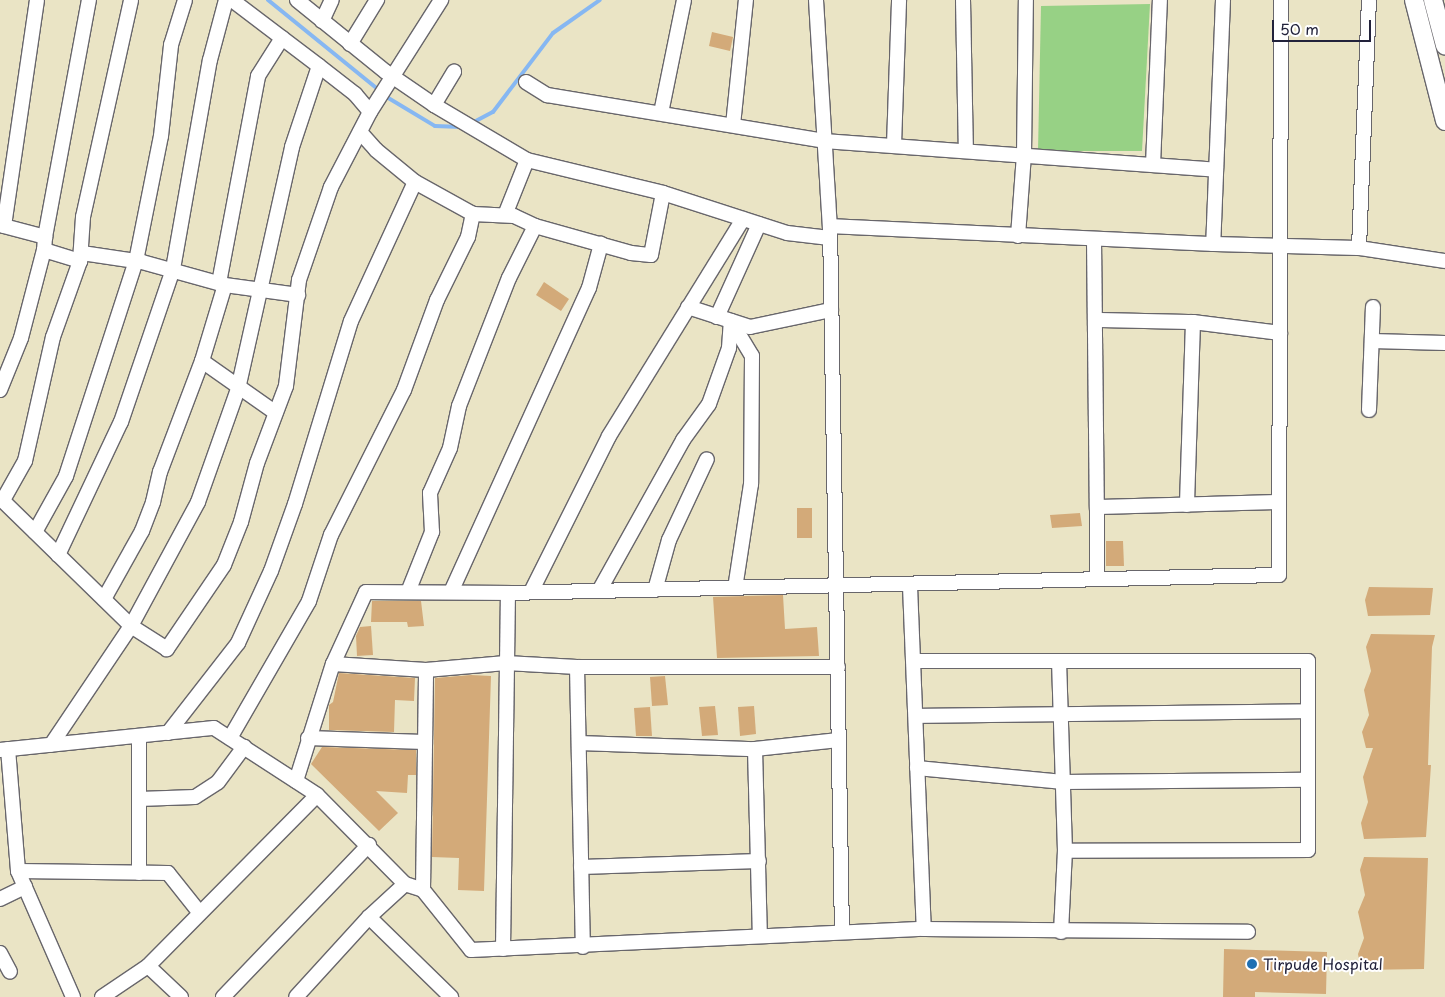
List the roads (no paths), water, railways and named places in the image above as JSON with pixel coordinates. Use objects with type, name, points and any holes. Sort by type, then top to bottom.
[{"type":"street","points":[[38,0],[2,226],[80,261]]},
{"type":"street","points":[[0,390],[21,338],[45,244],[89,0]]},
{"type":"street","points":[[80,261],[83,217],[131,0]]},
{"type":"street","points":[[35,532],[66,476],[136,261],[161,136],[171,44],[185,0]]},
{"type":"street","points":[[58,555],[121,422],[173,270],[210,60],[226,0]]},
{"type":"street","points":[[232,0],[355,94],[370,112]]},
{"type":"street","points":[[297,0],[393,77],[434,105],[528,160],[663,192],[787,233],[830,232],[1018,236],[1359,248],[1445,261]]},
{"type":"street","points":[[322,21],[332,0]]},
{"type":"street","points":[[350,44],[377,0]]},
{"type":"street","points":[[298,295],[222,284],[136,261],[82,253],[54,336],[25,461],[1,499],[131,626],[167,649],[191,617],[224,565],[286,386],[298,295],[299,280],[331,187],[370,112],[441,0]]},
{"type":"street","points":[[661,113],[684,0]]},
{"type":"street","points":[[733,125],[746,0]]},
{"type":"street","points":[[816,0],[830,232],[842,932]]},
{"type":"street","points":[[894,145],[899,0]]},
{"type":"street","points":[[963,0],[966,151]]},
{"type":"street","points":[[1018,236],[1024,155],[1026,0]]},
{"type":"street","points":[[1154,165],[1160,0]]},
{"type":"street","points":[[1213,244],[1223,0]]},
{"type":"street","points":[[296,781],[308,738],[333,664],[366,592],[508,593],[910,586],[1097,578],[1279,575],[1281,0]]},
{"type":"street","points":[[1359,248],[1369,0]]},
{"type":"street","points":[[1414,0],[1445,121]]},
{"type":"street","points":[[1433,0],[1445,45]]},
{"type":"street","points":[[104,599],[142,531],[202,361],[222,284],[258,76],[282,38]]},
{"type":"street","points":[[51,745],[131,626],[198,502],[238,389],[292,146],[319,66]]},
{"type":"street","points":[[434,105],[454,72]]},
{"type":"street","points":[[526,82],[547,96],[661,113],[824,141],[1216,170]]},
{"type":"street","points":[[360,132],[376,150],[414,182],[473,214],[514,216],[535,226],[651,255],[663,192]]},
{"type":"street","points":[[505,215],[528,160]]},
{"type":"street","points":[[168,733],[238,643],[271,571],[295,504],[351,321],[414,182]]},
{"type":"street","points":[[230,738],[309,601],[331,535],[407,382],[437,300],[468,237],[473,214]]},
{"type":"street","points":[[531,592],[588,473],[743,219]]},
{"type":"street","points":[[599,591],[683,440],[709,404],[729,348],[724,319],[759,224]]},
{"type":"street","points":[[408,592],[432,532],[430,493],[450,448],[459,406],[509,278],[535,226]]},
{"type":"street","points":[[1094,239],[1097,578]]},
{"type":"street","points":[[451,592],[589,288],[602,244]]},
{"type":"street","points":[[688,307],[750,327],[831,310]]},
{"type":"street","points":[[1368,410],[1373,307]]},
{"type":"street","points":[[724,319],[752,356],[751,484],[735,588]]},
{"type":"street","points":[[1096,320],[1193,322],[1280,333]]},
{"type":"street","points":[[1187,505],[1193,322]]},
{"type":"street","points":[[1372,341],[1445,343]]},
{"type":"street","points":[[202,361],[238,389],[276,413]]},
{"type":"street","points":[[655,590],[669,540],[707,459]]},
{"type":"street","points":[[1097,507],[1279,502]]},
{"type":"street","points":[[910,586],[924,929]]},
{"type":"street","points":[[503,949],[508,593]]},
{"type":"street","points":[[914,661],[1308,661],[1308,850],[1065,852]]},
{"type":"street","points":[[1059,661],[1065,852],[1061,932]]},
{"type":"street","points":[[333,664],[426,670],[506,663],[578,667],[838,666]]},
{"type":"street","points":[[578,667],[583,947]]},
{"type":"street","points":[[423,890],[426,670]]},
{"type":"street","points":[[916,716],[1308,712]]},
{"type":"street","points":[[73,997],[18,871],[4,750],[214,728],[317,795],[369,845],[405,884],[423,890],[471,950],[583,947],[760,936],[924,929],[1061,932],[1248,932]]},
{"type":"street","points":[[139,873],[140,736]]},
{"type":"street","points":[[308,738],[424,742]]},
{"type":"street","points":[[579,743],[755,749],[839,740]]},
{"type":"street","points":[[140,799],[196,796],[218,782],[244,747]]},
{"type":"street","points":[[755,749],[760,936]]},
{"type":"street","points":[[918,768],[1063,782],[1308,780]]},
{"type":"street","points":[[102,997],[148,966],[199,912],[317,795]]},
{"type":"street","points":[[223,997],[369,845]]},
{"type":"street","points":[[581,867],[759,861]]},
{"type":"street","points":[[18,871],[168,873],[199,912]]},
{"type":"street","points":[[299,996],[369,916],[405,884]]},
{"type":"street","points":[[0,899],[25,887]]},
{"type":"street","points":[[369,916],[451,997]]},
{"type":"street","points":[[0,953],[10,972]]},
{"type":"street","points":[[148,966],[181,997]]},
{"type":"waterway","points":[[268,0],[380,91]]},
{"type":"waterway","points":[[472,123],[493,112],[553,33],[600,0]]},
{"type":"waterway","points":[[385,96],[435,126],[461,127]]},
{"type":"place","name":"Tirpude Hospital","points":[[1252,964]]}]
